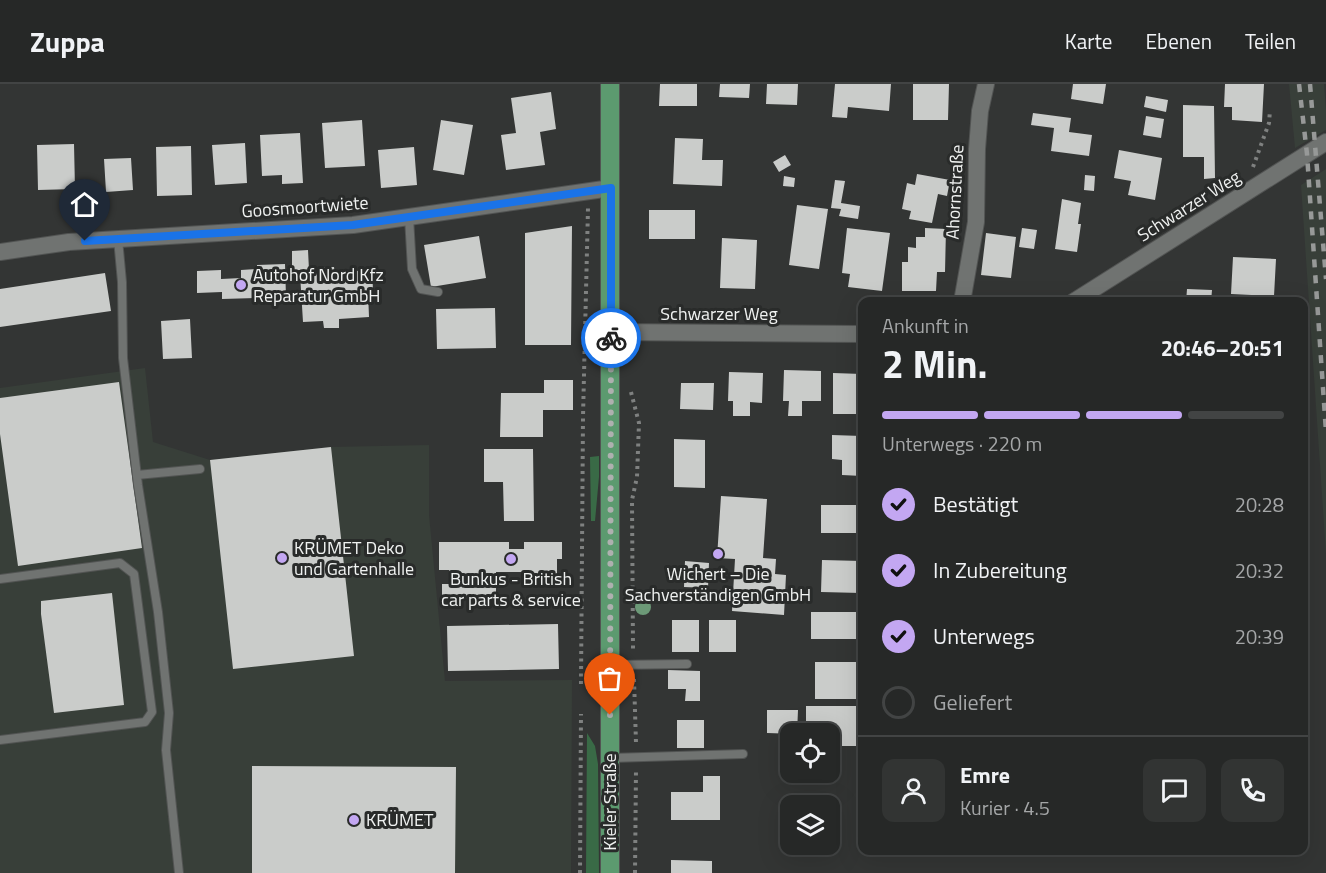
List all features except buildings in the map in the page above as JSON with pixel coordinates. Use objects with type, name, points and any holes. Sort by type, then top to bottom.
[{"type":"main road","name":"Kieler Straße","points":[[610,84],[610,873]]},
{"type":"street","name":"Ahornstraße","points":[[963,297],[976,222],[977,149],[980,111],[986,84]]},
{"type":"street","name":"Schwarzer Weg","points":[[1080,297],[1326,142]]},
{"type":"street","name":"Goosmoortwiete","points":[[0,252],[69,242],[353,225],[611,188]]},
{"type":"street","name":"Schwarzer Weg","points":[[611,332],[858,334]]},
{"type":"lane","points":[[409,217],[412,269],[421,289],[438,292]]},
{"type":"lane","points":[[118,239],[122,282],[123,358],[137,476],[158,612],[169,713],[166,750],[178,873]]},
{"type":"lane","points":[[137,476],[200,469]]},
{"type":"lane","points":[[0,579],[120,563],[134,574],[152,712],[145,722],[0,740]]},
{"type":"lane","points":[[610,665],[687,664]]},
{"type":"lane","points":[[610,758],[743,754]]},
{"type":"path","points":[[1251,174],[1269,123],[1270,110]]},
{"type":"path","points":[[581,684],[588,192]]},
{"type":"path","points":[[631,384],[631,394],[639,423],[637,477],[632,500],[636,757],[635,873]]},
{"type":"path","points":[[580,873],[581,714]]},
{"type":"shaded area","points":[[1289,84],[1324,84],[1326,130],[1295,148]]},
{"type":"shaded area","points":[[1326,169],[1326,554],[1301,185]]},
{"type":"shaded area","points":[[145,368],[153,442],[210,460],[331,447],[429,445],[429,515],[445,681],[572,680],[571,873],[0,873],[0,388]]},
{"type":"green space","points":[[599,456],[595,521],[591,521],[590,457]]},
{"type":"green space","points":[[1308,502],[1310,540],[1308,543]]},
{"type":"green space","points":[[587,733],[595,746],[598,764],[599,873],[586,873]]},
{"type":"railway","points":[[1299,84],[1307,154],[1326,432]]},
{"type":"railway","points":[[1310,84],[1326,279]]},
{"type":"way so far","points":[[610,715],[611,338]]},
{"type":"place","name":"Autohof Nord Kfz Reparatur GmbH","points":[[241,285]]},
{"type":"place","name":"Wichert – Die Sachverständigen GmbH","points":[[718,554]]},
{"type":"place","name":"KRÜMET Deko und Gartenhalle","points":[[282,558]]},
{"type":"place","name":"Bunkus - British car parts & service","points":[[511,559]]},
{"type":"place","name":"KRÜMET","points":[[354,820]]},
{"type":"route","points":[[85,241],[353,225],[611,188],[611,338]]}]
